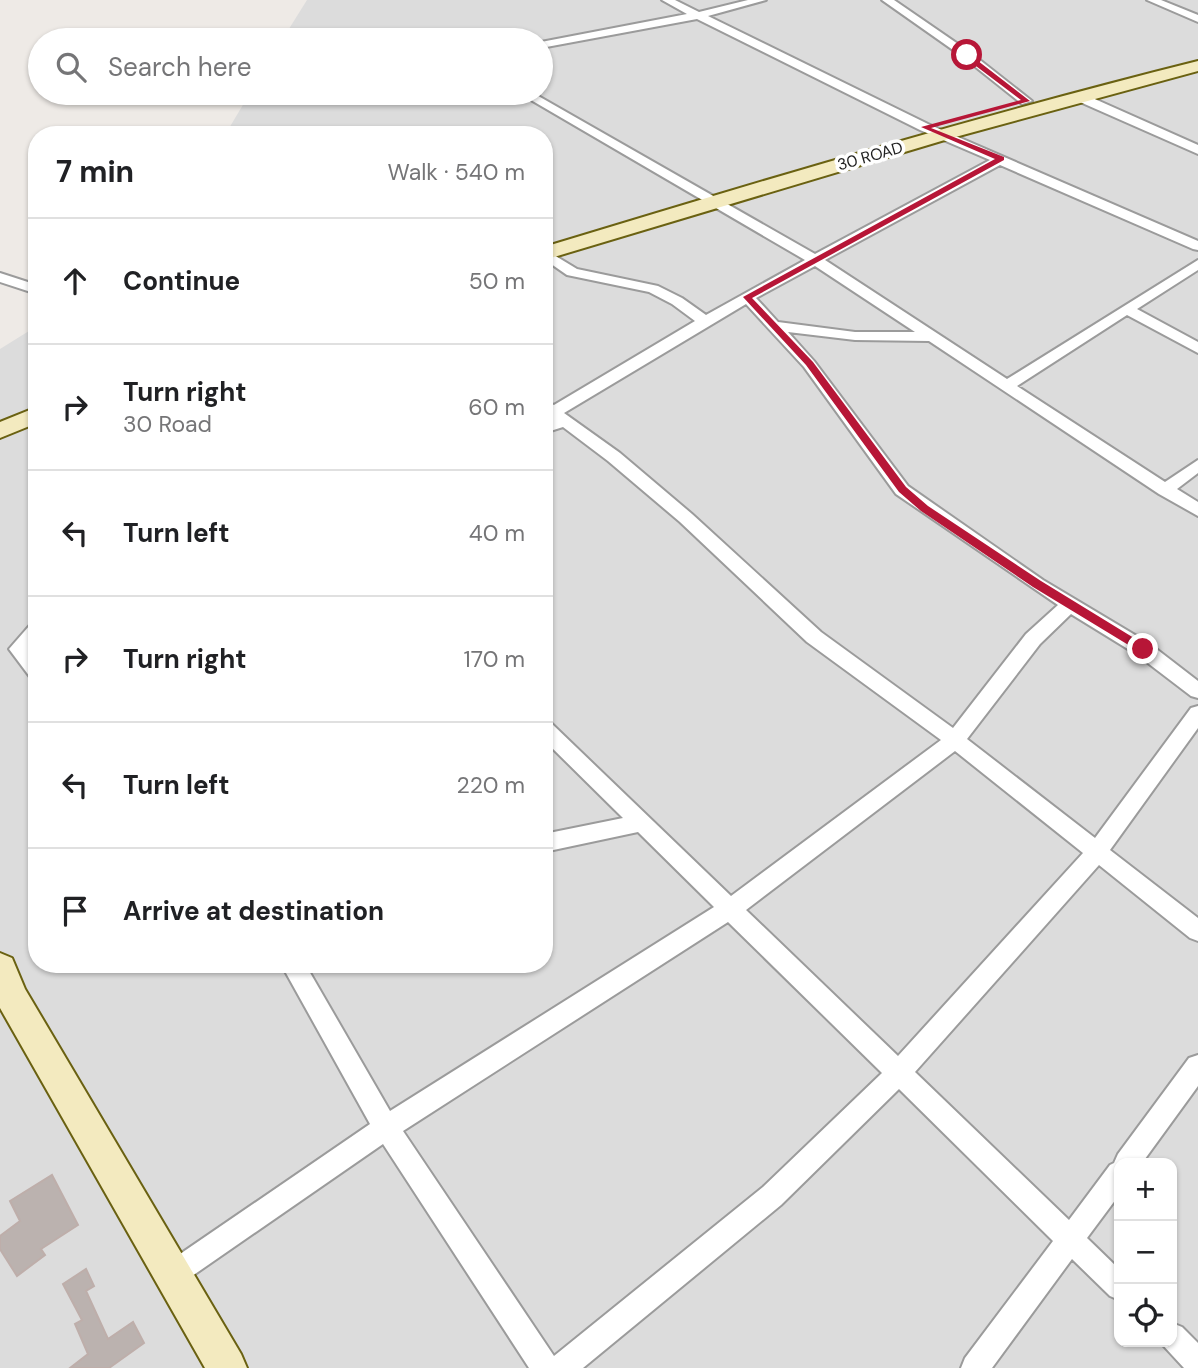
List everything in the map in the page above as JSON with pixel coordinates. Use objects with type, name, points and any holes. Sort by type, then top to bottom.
[{"type":"main road","name":"30 ROAD","points":[[553,236],[694,192],[924,127],[1198,54]]},
{"type":"main road","name":"30 ROAD","points":[[553,251],[712,201],[942,135],[1084,99],[1198,66]]},
{"type":"main road","points":[[0,415],[28,403]]},
{"type":"main road","points":[[0,431],[28,418]]},
{"type":"main road","points":[[0,968],[12,997],[227,1368]]},
{"type":"street","points":[[667,0],[924,127],[1198,246]]},
{"type":"street","points":[[553,43],[700,15],[761,0]]},
{"type":"street","points":[[887,0],[967,55],[1026,101]]},
{"type":"street","points":[[1152,0],[1198,19]]},
{"type":"street","points":[[1084,99],[1198,150]]},
{"type":"street","points":[[545,105],[814,259],[1198,510]]},
{"type":"street","points":[[553,416],[705,321],[1001,159]]},
{"type":"street","points":[[553,259],[572,272],[653,289],[677,301],[705,321]]},
{"type":"street","points":[[1006,386],[1198,264]]},
{"type":"street","points":[[0,277],[28,287]]},
{"type":"street","points":[[747,297],[809,363],[902,489],[925,508],[1143,649],[1198,691]]},
{"type":"street","points":[[1127,309],[1198,348]]},
{"type":"street","points":[[774,326],[855,336],[932,337]]},
{"type":"street","points":[[553,418],[614,457],[686,518],[814,637],[954,740],[1198,931]]},
{"type":"street","points":[[1165,490],[1198,465]]},
{"type":"street","points":[[173,1274],[385,1128],[730,909],[954,740],[1033,639],[1070,604]]},
{"type":"street","points":[[28,639],[18,649],[28,661]]},
{"type":"street","points":[[561,1368],[772,1196],[899,1073],[1097,852],[1198,713]]},
{"type":"street","points":[[553,737],[1116,1284]]},
{"type":"street","points":[[553,842],[641,823]]},
{"type":"street","points":[[297,973],[385,1128],[545,1368]]},
{"type":"street","points":[[1131,1158],[1198,1066]]},
{"type":"street","points":[[975,1368],[1114,1181]]},
{"type":"street","points":[[1177,1342],[1198,1362]]},
{"type":"shaded area","points":[[307,0],[1198,0],[1198,1368],[0,1368],[0,349],[28,332],[28,973],[553,973],[553,126],[230,126],[243,105],[553,105],[553,28],[290,28]]},
{"type":"building","points":[[52,1175],[78,1225],[41,1249],[45,1255],[17,1276],[0,1249],[0,1236],[20,1221],[10,1201]]},
{"type":"building","points":[[86,1269],[94,1286],[86,1291],[108,1339],[133,1322],[144,1343],[109,1368],[70,1368],[88,1354],[75,1324],[82,1320],[63,1284]]},
{"type":"route","points":[[967,55],[1026,101],[924,127],[1001,159],[747,297],[809,363],[902,489],[925,508],[1037,584],[1143,649]]}]
